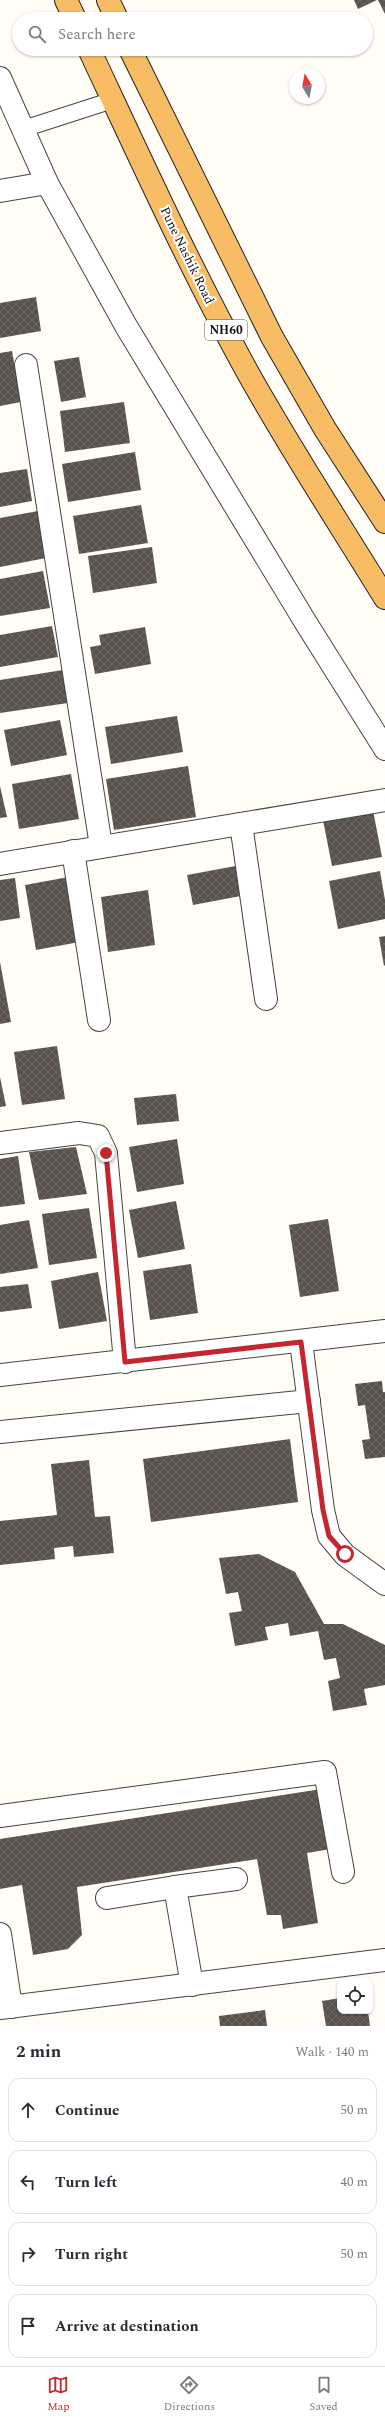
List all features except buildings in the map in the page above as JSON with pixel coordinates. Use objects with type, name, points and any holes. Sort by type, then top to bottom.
[{"type":"highway","points":[[66,0],[72,12]]},
{"type":"highway","points":[[108,0],[114,12]]},
{"type":"highway","name":"Pune Nashik Road","points":[[92,56],[179,238],[247,372],[293,451],[385,598]]},
{"type":"highway","name":"NH60","points":[[133,56],[272,337],[325,428],[385,522]]},
{"type":"street","points":[[0,78],[47,183],[126,326],[306,623],[385,748]]},
{"type":"street","points":[[0,192],[47,183]]},
{"type":"street","points":[[26,365],[101,846]]},
{"type":"street","points":[[0,864],[385,800]]},
{"type":"street","points":[[241,824],[266,999]]},
{"type":"street","points":[[73,851],[99,1020]]},
{"type":"street","points":[[0,1143],[79,1133],[98,1136],[106,1153],[125,1362]]},
{"type":"street","points":[[0,1375],[301,1342],[385,1330]]},
{"type":"street","points":[[301,1342],[323,1510],[329,1536],[345,1554],[385,1584]]},
{"type":"street","points":[[0,1432],[309,1401]]},
{"type":"street","points":[[0,1816],[325,1772],[343,1872]]},
{"type":"street","points":[[107,1898],[236,1879]]},
{"type":"street","points":[[175,1887],[192,1985]]},
{"type":"street","points":[[0,1934],[6,2008],[385,1960]]},
{"type":"lane","points":[[23,129],[113,100]]},
{"type":"route","points":[[106,1153],[125,1362],[301,1342],[323,1510],[329,1536],[345,1554]]}]
